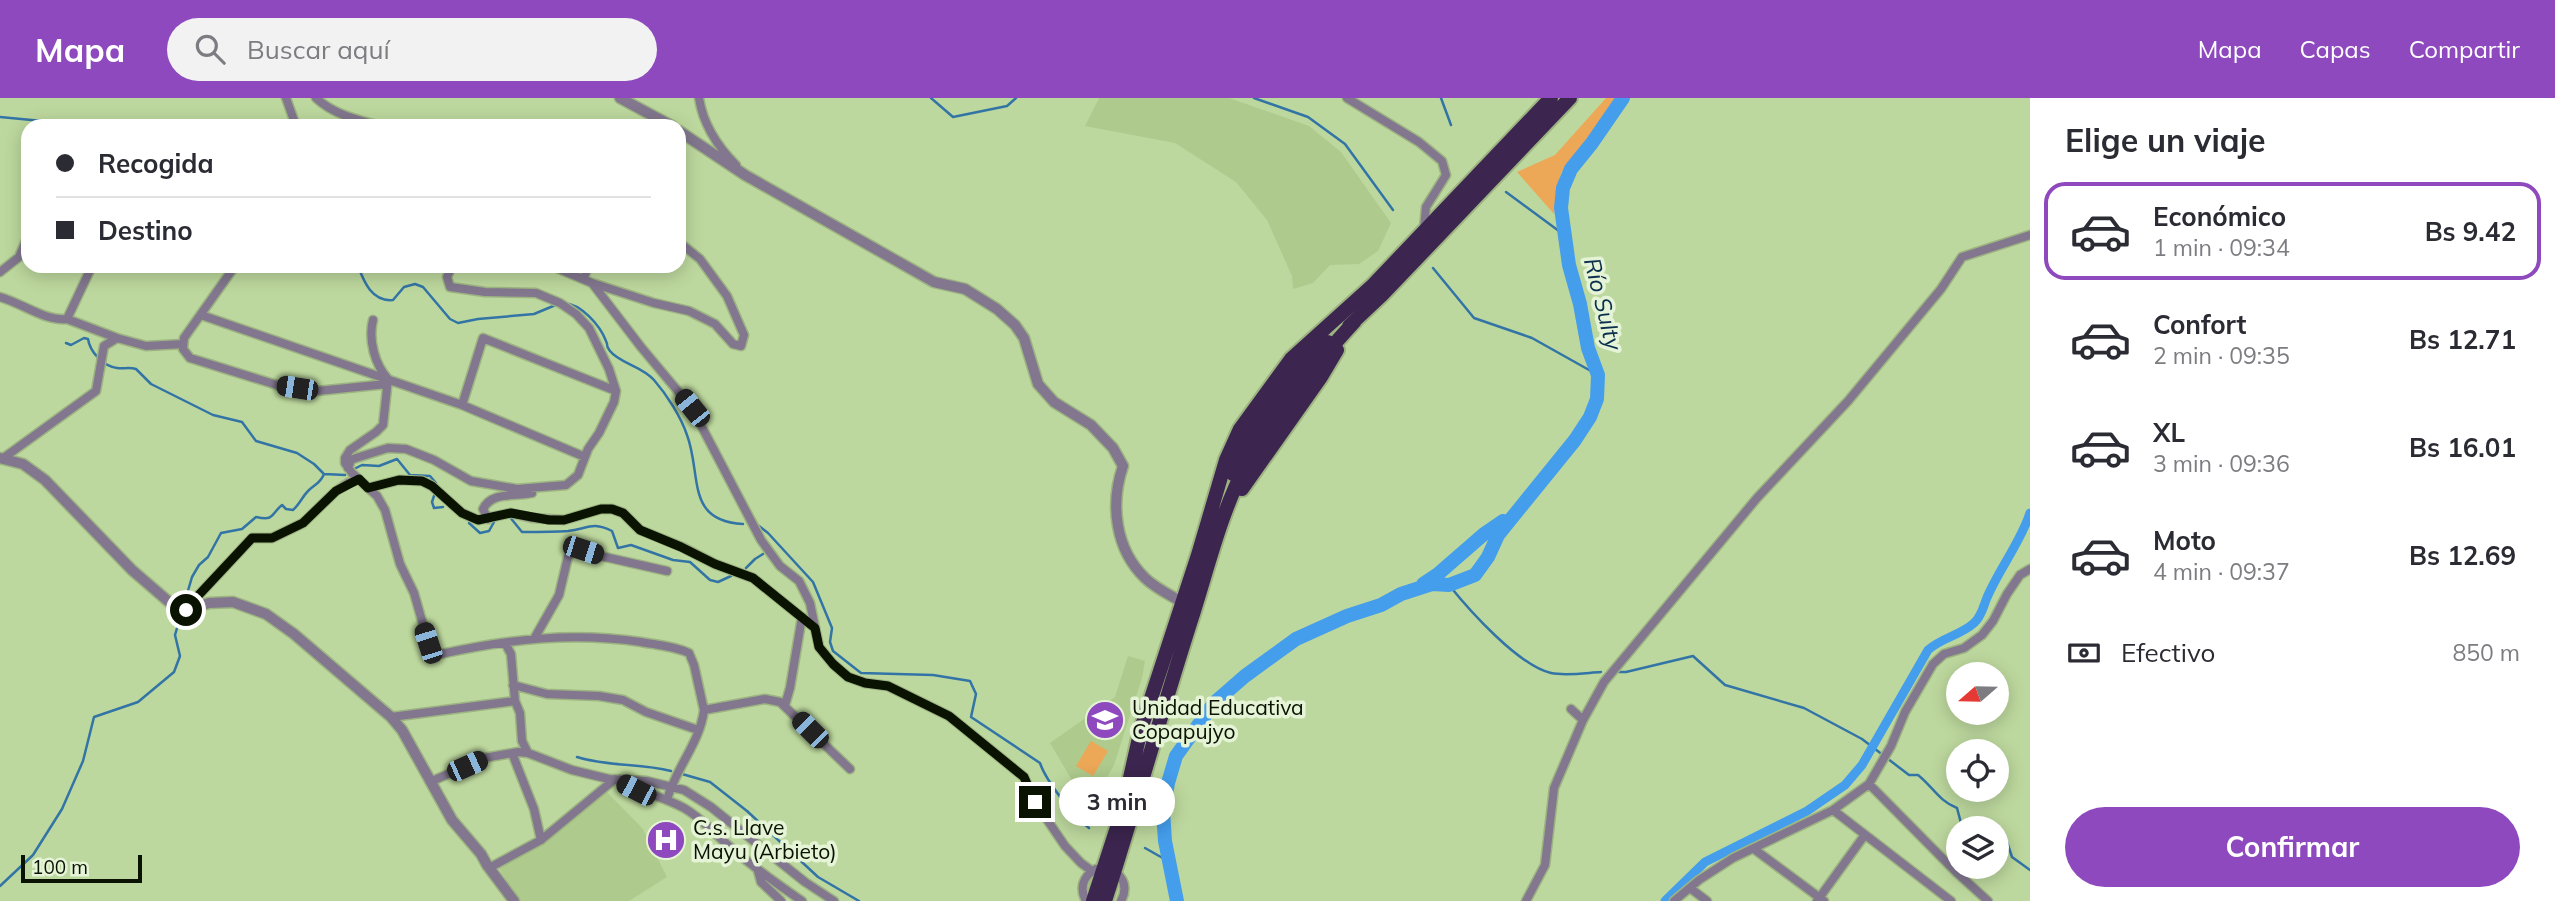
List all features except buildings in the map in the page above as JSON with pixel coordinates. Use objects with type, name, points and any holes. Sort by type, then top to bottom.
[{"type":"highway","points":[[1087,900],[1109,873],[1117,847],[1141,729],[1226,460],[1241,429],[1291,359],[1372,285],[1550,98]]},
{"type":"highway","points":[[1105,901],[1109,873],[1117,847],[1229,507],[1245,466],[1311,369],[1570,98]]},
{"type":"street","points":[[286,98],[294,119]]},
{"type":"street","points":[[316,98],[324,106],[357,119]]},
{"type":"street","points":[[620,98],[659,119]]},
{"type":"street","points":[[699,98],[702,118],[727,157],[745,175]]},
{"type":"street","points":[[1347,98],[1419,142],[1442,161],[1446,175],[1426,207],[1424,229]]},
{"type":"street","points":[[686,136],[745,175],[934,282],[965,289],[997,309],[1015,325],[1024,338],[1038,384],[1054,402],[1091,425],[1113,448],[1124,466],[1119,477],[1116,517],[1128,558],[1146,580],[1182,602]]},
{"type":"street","points":[[1526,901],[1545,865],[1553,788],[1583,720],[1604,682],[1757,498],[1847,401],[1941,289],[1962,257],[2030,235]]},
{"type":"street","points":[[569,273],[654,303],[689,311],[715,324],[733,344],[741,346],[744,335],[727,296],[700,259],[686,248]]},
{"type":"street","points":[[0,272],[21,252]]},
{"type":"street","points":[[67,319],[89,273]]},
{"type":"street","points":[[230,273],[183,344],[190,358],[277,385],[317,391],[388,382]]},
{"type":"street","points":[[348,468],[351,460],[398,447],[434,460],[471,481],[517,489],[566,485],[573,481],[614,402],[616,390],[613,379],[597,341],[576,314],[560,303],[536,293],[454,289],[446,282],[449,273]]},
{"type":"street","points":[[588,273],[588,281],[692,408],[761,540],[780,566],[800,581],[810,603],[819,647],[833,664],[848,677],[865,683],[888,686],[949,716],[1024,777],[1035,802],[1065,846],[1081,863],[1109,873],[1125,888],[1121,901]]},
{"type":"street","points":[[0,297],[56,320],[67,319],[146,346],[183,344]]},
{"type":"street","points":[[201,314],[388,382],[461,405],[585,457]]},
{"type":"street","points":[[373,320],[371,329],[379,370],[388,382],[383,425],[346,454],[345,463],[385,510],[400,565],[414,593],[430,649],[441,654],[534,639],[597,637],[682,650],[692,658],[704,710],[667,800]]},
{"type":"street","points":[[1,459],[96,391],[104,346],[117,338]]},
{"type":"street","points":[[461,405],[482,338],[616,390]]},
{"type":"street","points":[[1,459],[23,464],[37,474],[132,570],[176,608],[233,602],[266,614],[294,634],[391,717],[402,730],[452,821],[481,854],[514,901]]},
{"type":"street","points":[[190,608],[195,599],[252,538],[272,538],[303,523],[336,491],[359,479]]},
{"type":"street","points":[[368,488],[399,480],[422,481],[432,486],[462,513],[478,520],[511,513],[532,518],[564,520],[601,509],[612,509],[623,513],[640,530],[753,578],[815,628]]},
{"type":"street","points":[[488,519],[483,509],[489,500],[529,494],[545,488]]},
{"type":"street","points":[[534,639],[559,595],[568,557],[574,550],[667,570]]},
{"type":"street","points":[[1674,901],[1733,858],[1833,810],[1869,784],[1891,746],[1905,712],[1933,664],[1944,654],[1964,648],[1982,635],[2020,575],[2030,569]]},
{"type":"street","points":[[785,705],[802,617]]},
{"type":"street","points":[[500,643],[509,649],[522,741],[528,753]]},
{"type":"street","points":[[513,685],[547,694],[623,700],[646,712],[698,730]]},
{"type":"street","points":[[704,710],[765,699],[785,705],[850,769]]},
{"type":"street","points":[[391,717],[515,701]]},
{"type":"street","points":[[1571,709],[1583,720]]},
{"type":"street","points":[[512,753],[534,809],[541,840]]},
{"type":"street","points":[[430,782],[484,758],[528,753],[572,770],[671,786],[684,790],[711,807],[805,882],[834,901]]},
{"type":"street","points":[[489,868],[541,840],[615,779]]},
{"type":"street","points":[[615,779],[636,790],[667,800],[702,820],[728,846],[802,901]]},
{"type":"street","points":[[1869,784],[1988,901]]},
{"type":"street","points":[[1833,810],[1951,901]]},
{"type":"street","points":[[1754,849],[1820,900],[1864,836]]},
{"type":"street","points":[[758,869],[761,882],[780,901]]},
{"type":"street","points":[[1690,888],[1707,901]]},
{"type":"shaded area","points":[[1099,98],[1229,98],[1309,126],[1341,152],[1391,223],[1378,251],[1359,264],[1330,265],[1313,283],[1293,289],[1292,276],[1267,220],[1236,182],[1175,143],[1085,126]]},
{"type":"shaded area","points":[[1606,98],[1617,98],[1561,173],[1554,214],[1517,172],[1555,155]]},
{"type":"shaded area","name":"Unidad Educativa Copapujyo","points":[[1128,656],[1145,661],[1142,678],[1114,765],[1089,809],[1050,743],[1115,697]]},
{"type":"shaded area","points":[[1091,741],[1108,751],[1093,776],[1076,766]]},
{"type":"shaded area","points":[[607,792],[643,829],[667,877],[629,901],[519,901],[499,868]]},
{"type":"waterway","points":[[931,98],[953,117],[1007,106],[1016,98]]},
{"type":"waterway","points":[[1254,98],[1308,117],[1345,144],[1393,210]]},
{"type":"waterway","points":[[1441,98],[1451,125]]},
{"type":"waterway","name":"Río Sulty","points":[[1177,901],[1165,841],[1163,811],[1168,783],[1176,756],[1214,703],[1245,676],[1296,639],[1347,616],[1381,605],[1401,594],[1432,584],[1449,585],[1475,575],[1488,557],[1498,535],[1575,440],[1590,417],[1597,399],[1598,375],[1588,348],[1569,265],[1561,208],[1563,188],[1571,169],[1623,98]]},
{"type":"waterway","points":[[0,117],[21,119]]},
{"type":"waterway","points":[[1506,192],[1563,234]]},
{"type":"waterway","points":[[1433,268],[1474,318],[1532,338],[1598,375]]},
{"type":"waterway","points":[[361,273],[370,290],[386,300],[393,300],[404,287],[415,284],[423,287],[450,319],[458,323],[534,314],[558,304]]},
{"type":"waterway","points":[[564,303],[577,307],[589,316],[614,355],[649,375],[659,386],[669,399],[687,435],[704,505],[712,514],[725,521],[743,524]]},
{"type":"waterway","points":[[66,343],[71,345],[84,338],[88,339],[94,353],[107,364],[117,368],[136,369],[151,384],[213,415],[242,422],[256,441],[297,453],[323,473]]},
{"type":"waterway","points":[[354,469],[362,465],[379,466],[397,459],[410,475],[430,476],[436,483]]},
{"type":"waterway","points":[[0,886],[33,855],[62,809],[83,761],[94,717],[138,702],[174,672],[180,656],[175,635],[192,577],[208,557],[221,533],[242,529],[256,517],[269,518],[282,505],[293,510],[324,474],[345,475]]},
{"type":"waterway","points":[[435,493],[432,502],[434,508],[443,507]]},
{"type":"waterway","points":[[1665,901],[1705,862],[1807,811],[1845,785],[1862,765],[1928,650],[1969,627],[1978,618],[2030,513]]},
{"type":"waterway","points":[[509,516],[522,532],[568,531],[594,526],[605,528],[612,531],[618,548],[631,545],[673,560],[690,562],[710,580],[718,582],[731,576]]},
{"type":"waterway","name":"Río Sulty","points":[[1423,584],[1503,521]]},
{"type":"waterway","points":[[469,523],[480,533],[489,531],[494,522]]},
{"type":"waterway","points":[[755,523],[768,533],[813,582],[832,628],[830,642],[833,651],[861,673],[933,675],[970,681],[976,694],[971,717],[1040,763],[1061,798],[1089,828]]},
{"type":"waterway","points":[[746,568],[763,554]]},
{"type":"waterway","points":[[1449,585],[1496,636],[1524,660],[1551,673],[1601,672]]},
{"type":"waterway","points":[[1615,672],[1626,672],[1693,656],[1725,685],[1804,708],[1862,739],[1909,775],[1918,775],[1941,798],[1957,808],[1959,816]]},
{"type":"waterway","points":[[577,757],[671,771]]},
{"type":"waterway","points":[[682,774],[710,782],[747,811],[818,877],[859,901]]},
{"type":"waterway","points":[[1145,848],[1168,861]]},
{"type":"waterway","points":[[2009,848],[2012,857],[2030,870]]},
{"type":"place","name":"Unidad Educativa Copapujyo","points":[[1105,720]]},
{"type":"place","name":"C.s. Llave Mayu (Arbieto)","points":[[666,840]]},
{"type":"route","points":[[186,610],[252,538],[272,538],[303,523],[336,491],[359,479],[368,488],[399,480],[422,481],[432,486],[462,513],[478,520],[511,513],[532,518],[564,520],[601,509],[612,509],[623,513],[640,530],[753,578],[815,628],[819,647],[848,677],[865,683],[888,686],[949,716],[1024,777],[1035,802]]}]
